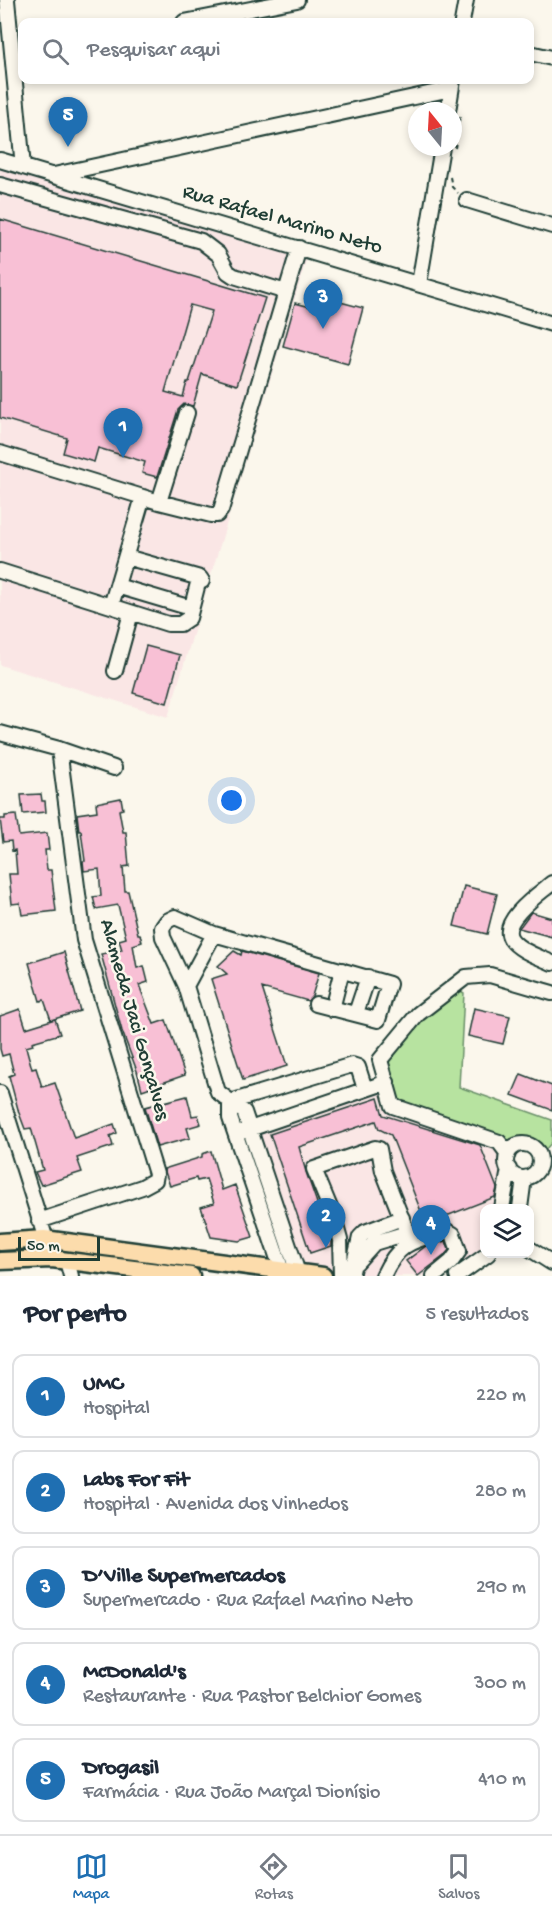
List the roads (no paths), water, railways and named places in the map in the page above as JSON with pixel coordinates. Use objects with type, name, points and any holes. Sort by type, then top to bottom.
[{"type":"main road","points":[[0,1242],[44,1239],[323,1276]]},
{"type":"main road","points":[[170,1273],[172,1256]]},
{"type":"main road","points":[[0,1261],[190,1276]]},
{"type":"street","points":[[8,0],[17,48],[18,72]]},
{"type":"street","points":[[205,18],[297,0]]},
{"type":"street","points":[[463,18],[466,0]]},
{"type":"street","points":[[534,54],[552,58]]},
{"type":"street","points":[[19,84],[22,167]]},
{"type":"street","points":[[51,175],[452,84],[453,102]]},
{"type":"street","points":[[419,284],[440,156]]},
{"type":"street","name":"Rua Rafael Marino Neto","points":[[0,160],[552,324]]},
{"type":"street","points":[[0,185],[201,241],[218,254],[228,272],[234,276],[286,292]]},
{"type":"street","points":[[467,200],[552,225]]},
{"type":"street","points":[[0,453],[159,502],[217,515],[299,248]]},
{"type":"street","points":[[159,502],[187,413]]},
{"type":"street","points":[[111,606],[143,497]]},
{"type":"street","points":[[0,571],[168,624],[180,624],[189,618],[198,583],[202,580],[200,578],[126,557]]},
{"type":"street","points":[[117,586],[190,608]]},
{"type":"street","points":[[115,671],[131,613]]},
{"type":"street","points":[[0,733],[59,749],[114,768]]},
{"type":"street","name":"Alameda Jaci Gonçalves","points":[[39,1221],[142,1187],[155,1180],[156,1174],[84,940],[59,749]]},
{"type":"street","points":[[552,883],[513,919],[508,931],[512,940],[552,963]]},
{"type":"street","points":[[290,1272],[244,1112],[218,1092],[186,986],[163,937],[162,928],[167,921],[175,917],[213,934],[389,984],[378,1020],[316,1004]]},
{"type":"street","points":[[186,986],[213,934]]},
{"type":"street","points":[[332,1009],[342,970]]},
{"type":"street","points":[[230,1102],[352,1065],[358,1067],[380,1060],[418,1014],[466,977],[490,975],[552,993]]},
{"type":"street","points":[[356,1013],[368,977]]},
{"type":"street","points":[[380,1060],[393,1106],[499,1142],[508,1154]]},
{"type":"street","points":[[358,1067],[365,1089]]},
{"type":"street","points":[[236,1134],[387,1082]]},
{"type":"street","points":[[0,1093],[44,1239],[64,1265]]},
{"type":"street","points":[[230,1102],[230,1118],[290,1272]]},
{"type":"street","points":[[503,1204],[508,1154],[516,1146],[528,1145],[546,1160],[536,1172],[524,1178],[516,1176],[508,1169]]},
{"type":"street","points":[[341,1276],[340,1240],[314,1169],[375,1148],[379,1149],[383,1171],[409,1237]]},
{"type":"street","points":[[521,1204],[524,1178]]},
{"type":"street","points":[[353,1269],[360,1237],[365,1232],[402,1218]]},
{"type":"street","points":[[353,1269],[374,1243],[447,1231],[453,1234],[459,1251],[434,1276]]},
{"type":"street","points":[[383,1276],[393,1257],[409,1237]]},
{"type":"street","points":[[534,1252],[552,1263]]},
{"type":"street","points":[[457,1276],[482,1258]]},
{"type":"place","name":"Drogasil","points":[[68,147]]},
{"type":"place","name":"D’Ville Supermercados","points":[[323,329]]},
{"type":"place","name":"UMC","points":[[123,458]]},
{"type":"place","name":"Labs For Fit","points":[[326,1248]]},
{"type":"place","name":"McDonald's","points":[[431,1255]]}]
